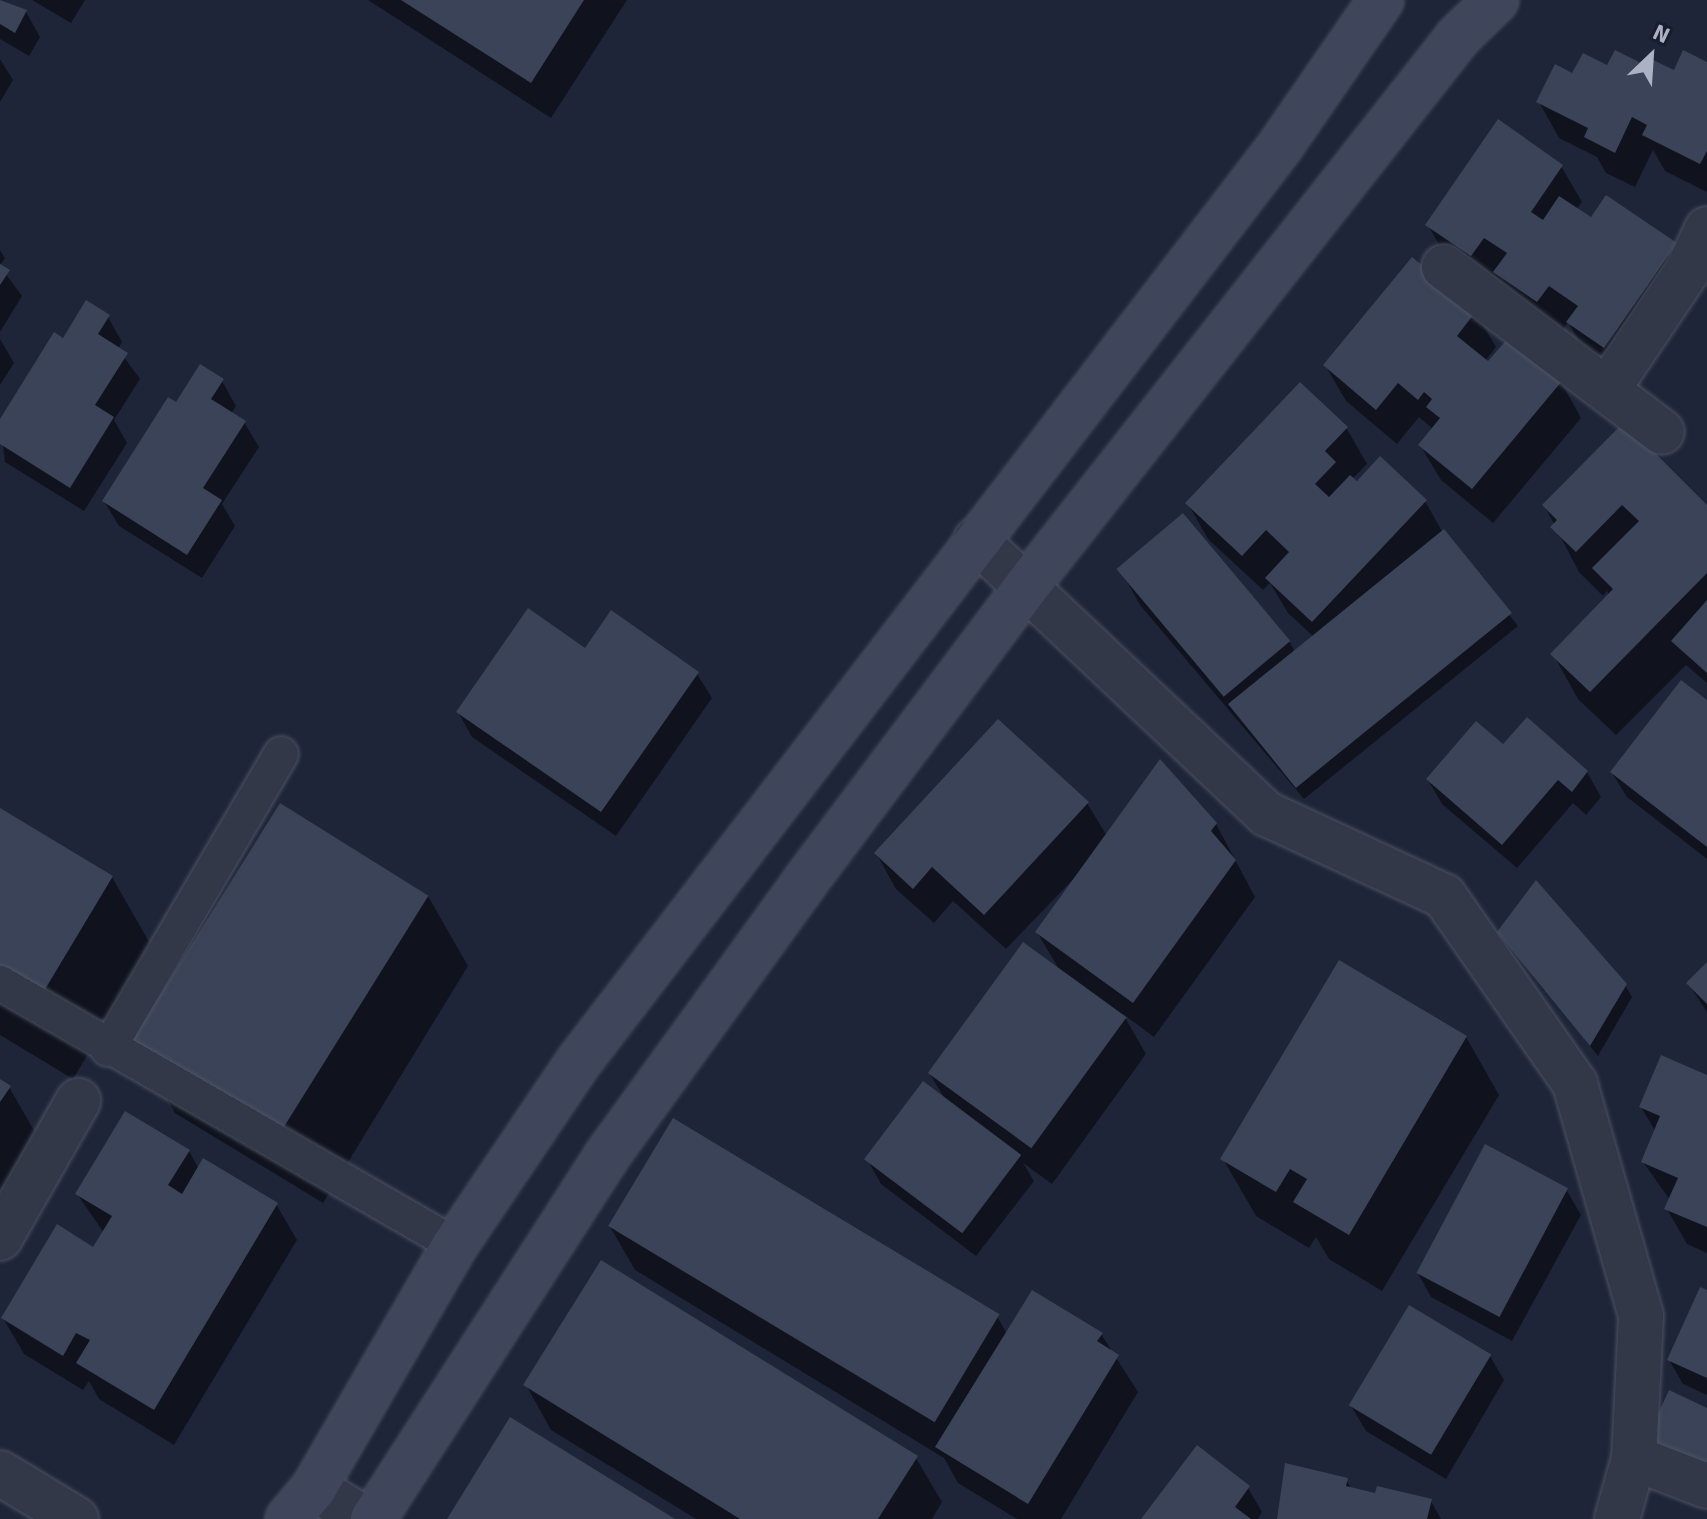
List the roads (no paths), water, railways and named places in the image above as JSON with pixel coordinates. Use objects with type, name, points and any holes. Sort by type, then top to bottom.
[{"type":"street","points":[[365,1519],[301,1504],[455,1245],[589,1048],[1281,145],[1381,0]]},
{"type":"street","points":[[373,1519],[606,1157],[1026,587],[1458,37],[1496,0]]},
{"type":"street","points":[[1607,390],[1688,270],[1707,229]]},
{"type":"street","points":[[1444,267],[1662,432]]},
{"type":"street","points":[[976,540],[1267,814],[1444,896],[1575,1084],[1641,1316],[1634,1458],[1617,1519]]},
{"type":"street","points":[[0,1238],[78,1101]]},
{"type":"street","points":[[1634,1458],[1707,1486]]},
{"type":"street","points":[[0,1473],[76,1519]]},
{"type":"lane","points":[[108,1049],[281,754]]},
{"type":"lane","points":[[0,983],[108,1049],[455,1245]]}]
